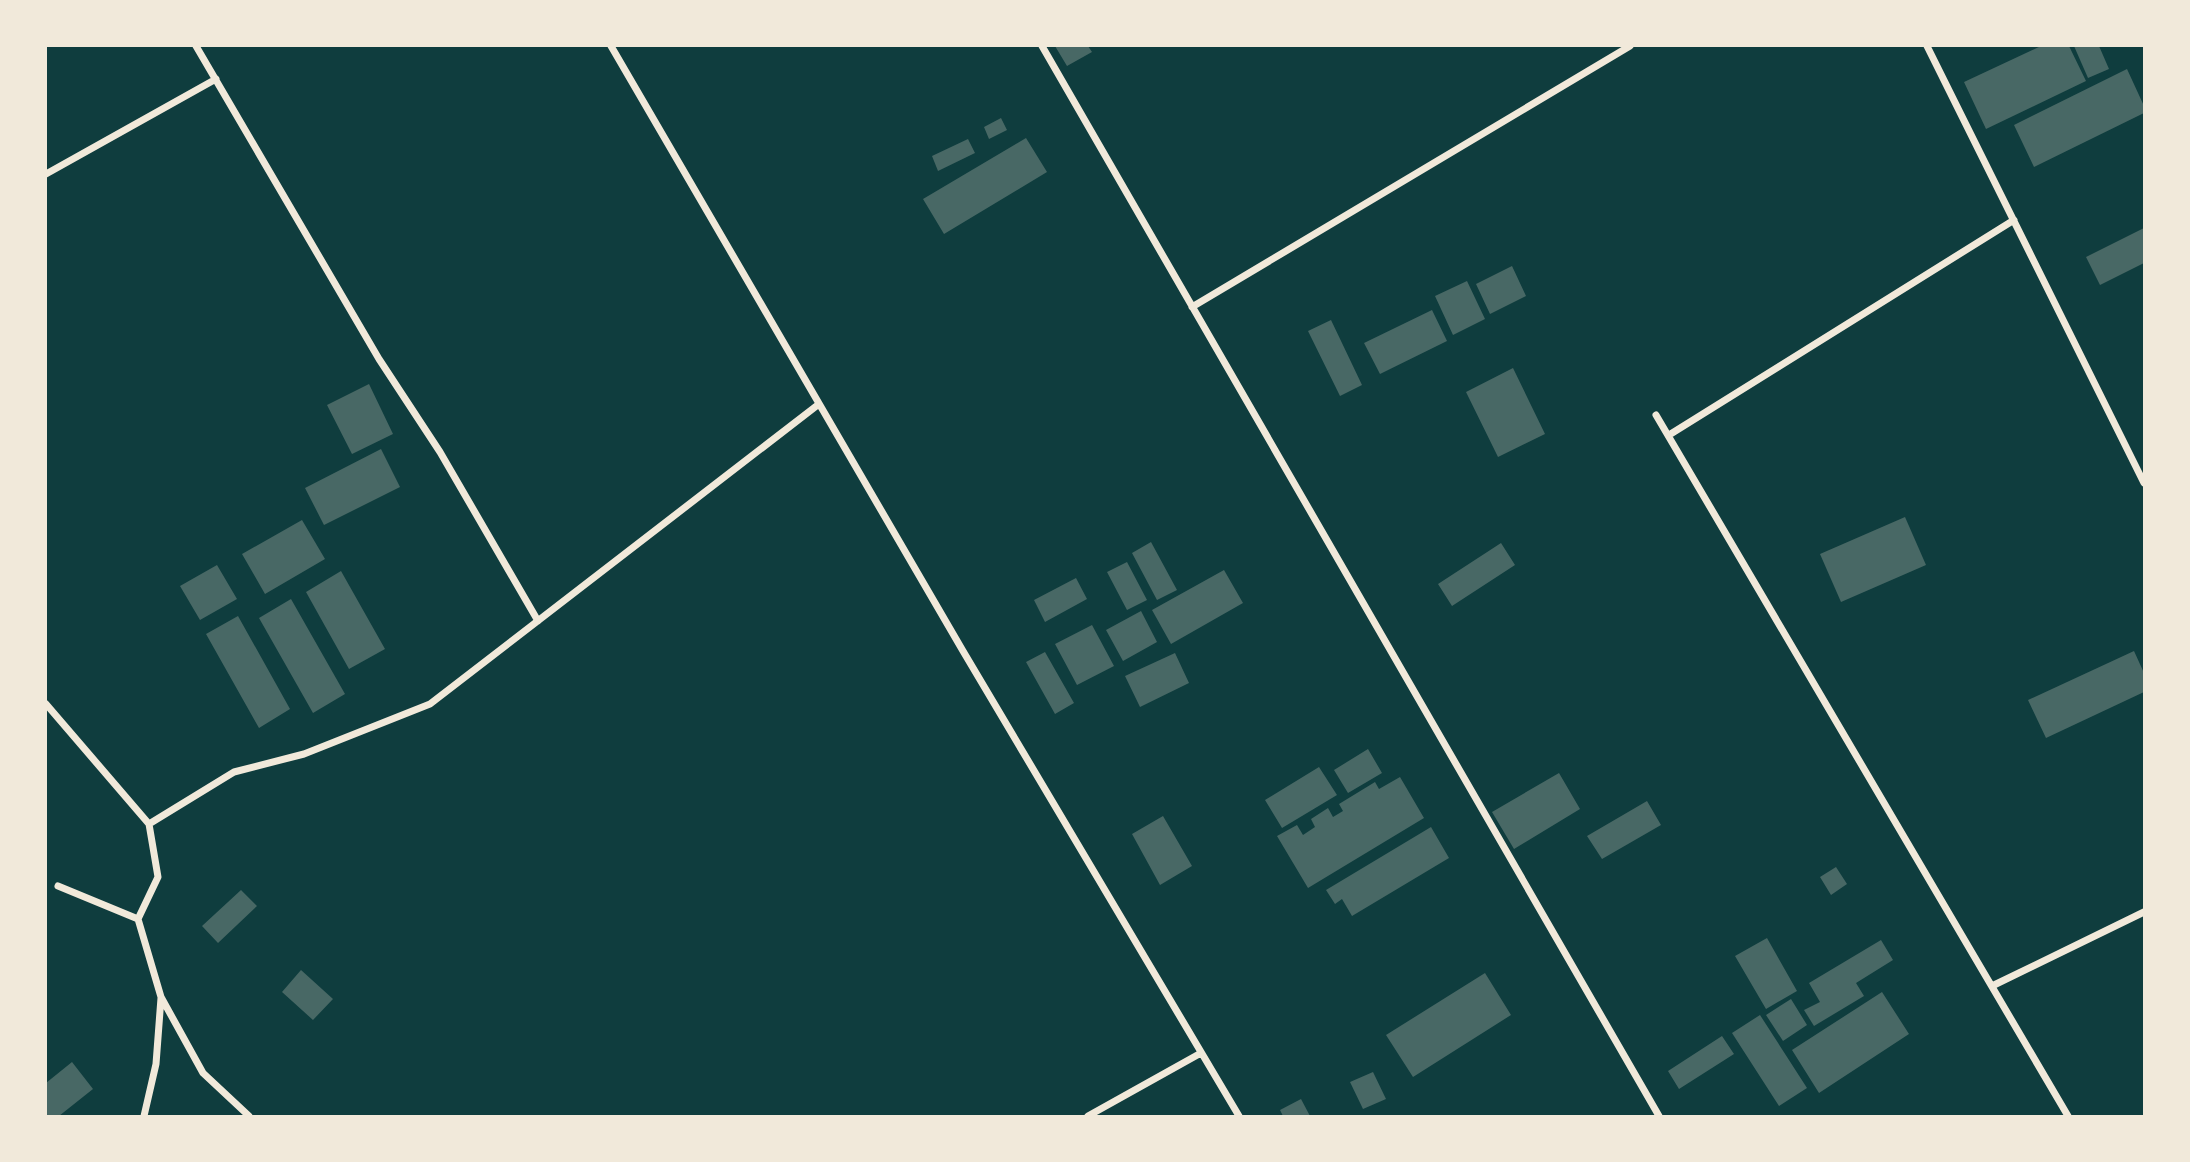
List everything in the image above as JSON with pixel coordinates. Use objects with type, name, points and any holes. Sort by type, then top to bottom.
[{"type":"street","points":[[196,46],[379,359],[440,452],[538,621]]},
{"type":"street","points":[[611,46],[1239,1116]]},
{"type":"street","points":[[1042,46],[1659,1116]]},
{"type":"street","points":[[1192,307],[1630,46]]},
{"type":"street","points":[[1927,46],[2144,483]]},
{"type":"street","points":[[46,174],[216,79]]},
{"type":"street","points":[[1669,435],[2014,220]]},
{"type":"street","points":[[149,824],[234,772],[304,754],[430,704],[819,404]]},
{"type":"street","points":[[1656,415],[2068,1116]]},
{"type":"street","points":[[46,704],[149,824],[158,877],[138,919],[161,997],[203,1073],[249,1116]]},
{"type":"street","points":[[58,886],[138,919]]},
{"type":"street","points":[[1992,986],[2144,912]]},
{"type":"street","points":[[144,1116],[156,1064],[161,997]]},
{"type":"street","points":[[1088,1116],[1201,1053]]},
{"type":"building","points":[[1055,46],[1088,46],[1092,52],[1067,66]]},
{"type":"building","points":[[2041,46],[2069,46],[2086,81],[1986,129],[1964,82]]},
{"type":"building","points":[[2074,46],[2099,46],[2109,69],[2088,78]]},
{"type":"building","points":[[2127,69],[2144,106],[2144,113],[2034,167],[2014,125]]},
{"type":"building","points":[[1001,118],[1007,130],[989,139],[984,127]]},
{"type":"building","points":[[1026,138],[1047,172],[944,234],[923,199]]},
{"type":"building","points":[[968,139],[975,153],[938,171],[932,156]]},
{"type":"building","points":[[2144,228],[2144,263],[2100,285],[2086,257]]},
{"type":"building","points":[[1512,266],[1526,296],[1490,314],[1476,284]]},
{"type":"building","points":[[1467,281],[1485,319],[1453,335],[1435,296]]},
{"type":"building","points":[[1432,310],[1447,341],[1380,374],[1364,343]]},
{"type":"building","points":[[1331,320],[1362,385],[1340,396],[1308,331]]},
{"type":"building","points":[[1513,368],[1545,434],[1498,457],[1466,392]]},
{"type":"building","points":[[369,384],[393,434],[352,454],[327,405]]},
{"type":"building","points":[[381,449],[400,487],[324,525],[305,488]]},
{"type":"building","points":[[1905,517],[1926,565],[1841,602],[1820,554]]},
{"type":"building","points":[[302,520],[325,559],[265,594],[242,554]]},
{"type":"building","points":[[1151,542],[1177,590],[1157,600],[1132,553]]},
{"type":"building","points":[[1501,543],[1515,565],[1452,606],[1438,584]]},
{"type":"building","points":[[1127,562],[1147,600],[1127,610],[1107,572]]},
{"type":"building","points":[[217,565],[237,599],[200,620],[180,586]]},
{"type":"building","points":[[1224,570],[1243,603],[1171,644],[1152,610]]},
{"type":"building","points":[[341,571],[385,649],[349,669],[306,592]]},
{"type":"building","points":[[1076,578],[1087,599],[1045,622],[1034,600]]},
{"type":"building","points":[[291,599],[345,694],[313,713],[259,618]]},
{"type":"building","points":[[1141,611],[1157,642],[1123,661],[1106,630]]},
{"type":"building","points":[[238,616],[290,709],[259,728],[206,634]]},
{"type":"building","points":[[1092,625],[1114,666],[1077,685],[1055,644]]},
{"type":"building","points":[[2134,651],[2144,673],[2144,692],[2046,738],[2028,700]]},
{"type":"building","points":[[1045,652],[1074,703],[1055,714],[1026,662]]},
{"type":"building","points":[[1175,653],[1189,683],[1140,707],[1125,676]]},
{"type":"building","points":[[1368,749],[1382,773],[1348,793],[1334,770]]},
{"type":"building","points":[[1319,767],[1337,795],[1282,828],[1265,800]]},
{"type":"building","points":[[1559,773],[1580,809],[1514,849],[1492,812]]},
{"type":"building","points":[[1400,777],[1424,818],[1308,888],[1277,836],[1297,825],[1303,835],[1315,827],[1311,819],[1328,808],[1333,817],[1343,811],[1339,804],[1375,782],[1379,789]]},
{"type":"building","points":[[1647,801],[1661,825],[1602,859],[1587,836]]},
{"type":"building","points":[[1163,816],[1192,866],[1160,885],[1132,834]]},
{"type":"building","points":[[1431,827],[1449,858],[1352,916],[1342,899],[1335,904],[1326,890]]},
{"type":"building","points":[[1836,867],[1847,884],[1831,895],[1820,877]]},
{"type":"building","points":[[241,890],[257,906],[218,943],[202,926]]},
{"type":"building","points":[[1767,938],[1797,991],[1766,1009],[1735,956]]},
{"type":"building","points":[[1881,940],[1893,960],[1856,983],[1864,996],[1814,1026],[1804,1010],[1820,1002],[1809,983]]},
{"type":"building","points":[[301,970],[333,999],[313,1020],[282,992]]},
{"type":"building","points":[[1485,973],[1511,1015],[1413,1077],[1386,1035]]},
{"type":"building","points":[[1882,992],[1909,1034],[1819,1093],[1792,1050]]},
{"type":"building","points":[[1791,999],[1807,1025],[1783,1041],[1766,1015]]},
{"type":"building","points":[[1760,1015],[1807,1088],[1779,1106],[1732,1033]]},
{"type":"building","points":[[1722,1036],[1734,1054],[1679,1089],[1668,1071]]},
{"type":"building","points":[[72,1062],[93,1089],[59,1116],[46,1116],[46,1083]]},
{"type":"building","points":[[1373,1072],[1386,1099],[1363,1109],[1350,1082]]},
{"type":"building","points":[[1301,1099],[1310,1116],[1283,1116],[1280,1110]]}]
